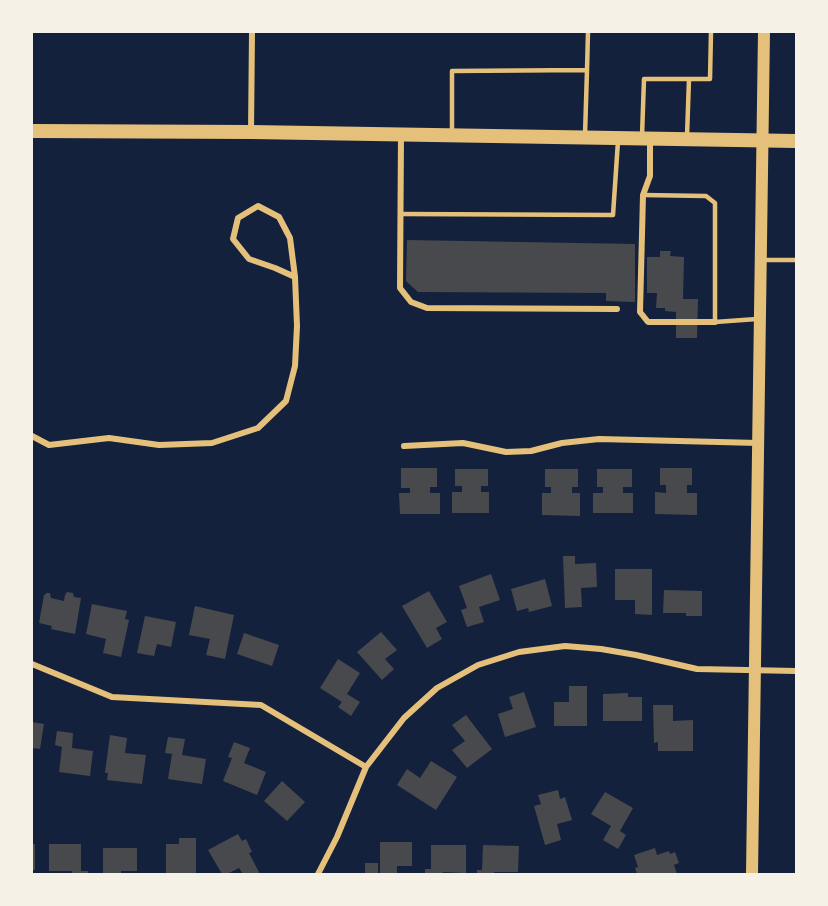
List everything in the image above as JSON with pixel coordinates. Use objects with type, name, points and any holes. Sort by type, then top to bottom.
[{"type":"main road","points":[[752,874],[764,32]]},
{"type":"main road","points":[[32,131],[251,132],[796,141]]},
{"type":"street","points":[[251,132],[252,32]]},
{"type":"street","points":[[401,135],[400,288],[411,302],[427,308],[617,309]]},
{"type":"street","points":[[646,139],[650,176],[643,195],[640,312],[648,322],[715,322]]},
{"type":"street","points":[[32,436],[49,445],[109,438],[159,445],[201,444],[212,443],[258,428],[286,401],[295,366],[297,326],[295,276],[290,238],[279,217],[258,206],[238,219],[233,240],[249,259],[295,276]]},
{"type":"street","points":[[404,446],[463,443],[506,452],[531,452],[562,443],[599,439],[759,443]]},
{"type":"street","points":[[318,874],[337,837],[366,767],[404,718],[437,688],[478,665],[519,652],[565,646],[636,655],[697,669],[796,671]]},
{"type":"street","points":[[32,664],[112,697],[261,705],[366,767]]},
{"type":"lane","points":[[585,138],[588,32]]},
{"type":"lane","points":[[646,139],[644,80],[710,79],[711,32]]},
{"type":"lane","points":[[452,136],[452,71],[587,70]]},
{"type":"lane","points":[[687,140],[689,79]]},
{"type":"lane","points":[[401,214],[613,215],[619,138]]},
{"type":"lane","points":[[643,195],[706,196],[715,203],[715,322],[760,319]]},
{"type":"lane","points":[[761,261],[796,260]]},
{"type":"building","points":[[407,240],[635,244],[635,302],[606,301],[606,293],[418,292],[406,281]]},
{"type":"building","points":[[660,251],[671,251],[670,256],[684,257],[683,299],[698,299],[697,338],[676,338],[676,312],[656,308],[657,293],[647,293],[647,257],[660,257]]},
{"type":"building","points":[[401,468],[437,468],[437,487],[430,487],[430,493],[440,493],[440,514],[400,514],[399,493],[410,493],[410,488],[401,488]]},
{"type":"building","points":[[660,468],[692,468],[692,485],[687,485],[687,493],[697,493],[697,515],[655,514],[655,492],[666,493],[666,485],[660,485]]},
{"type":"building","points":[[455,469],[488,469],[488,486],[481,486],[481,492],[489,492],[489,513],[452,513],[452,492],[462,492],[462,486],[455,486]]},
{"type":"building","points":[[545,469],[578,469],[578,487],[572,487],[572,493],[580,493],[580,516],[542,515],[542,493],[551,493],[551,487],[545,487]]},
{"type":"building","points":[[597,469],[632,469],[632,487],[623,487],[623,493],[633,493],[633,513],[593,513],[593,493],[603,493],[603,487],[597,487]]},
{"type":"building","points":[[563,556],[575,556],[575,564],[596,563],[597,587],[581,588],[582,607],[565,608]]},
{"type":"building","points":[[615,569],[652,569],[652,615],[635,614],[635,600],[615,600]]},
{"type":"building","points":[[491,574],[500,600],[479,607],[484,622],[467,627],[461,610],[467,608],[459,586]]},
{"type":"building","points":[[545,579],[552,606],[529,612],[528,608],[517,611],[511,589]]},
{"type":"building","points":[[664,590],[702,591],[702,616],[663,613]]},
{"type":"building","points":[[429,591],[447,622],[436,628],[442,639],[427,648],[402,606]]},
{"type":"building","points":[[67,592],[73,593],[74,597],[81,598],[75,634],[51,629],[52,626],[39,623],[44,595],[50,593],[51,598],[64,601]]},
{"type":"building","points":[[92,604],[127,611],[125,619],[129,620],[121,657],[103,653],[106,639],[86,634]]},
{"type":"building","points":[[195,606],[234,615],[225,659],[206,655],[210,639],[189,635]]},
{"type":"building","points":[[145,616],[176,622],[171,647],[157,644],[154,656],[137,653]]},
{"type":"building","points":[[381,632],[397,650],[385,659],[394,669],[382,680],[357,652]]},
{"type":"building","points":[[244,633],[279,645],[272,666],[237,654]]},
{"type":"building","points":[[338,659],[360,673],[347,694],[360,702],[351,716],[338,707],[342,702],[320,688]]},
{"type":"building","points":[[569,686],[587,686],[587,726],[554,726],[554,702],[569,702]]},
{"type":"building","points":[[524,692],[536,727],[505,737],[498,714],[513,709],[509,697]]},
{"type":"building","points":[[628,693],[628,697],[642,697],[642,721],[603,721],[603,694]]},
{"type":"building","points":[[653,705],[673,705],[673,721],[693,720],[693,751],[658,751],[658,742],[654,743]]},
{"type":"building","points":[[466,715],[492,749],[467,768],[452,750],[465,741],[452,725]]},
{"type":"building","points":[[32,722],[44,724],[40,749],[32,748]]},
{"type":"building","points":[[57,731],[73,733],[72,748],[93,751],[90,776],[59,772],[62,747],[55,745]]},
{"type":"building","points":[[110,735],[127,738],[125,753],[146,755],[142,784],[107,780],[108,773],[105,773]]},
{"type":"building","points":[[168,737],[185,739],[182,755],[206,759],[202,784],[168,779],[172,754],[165,753]]},
{"type":"building","points":[[234,742],[250,748],[244,763],[266,772],[257,795],[223,781],[232,758],[228,757]]},
{"type":"building","points":[[431,761],[457,777],[436,810],[397,785],[407,769],[420,778]]},
{"type":"building","points":[[282,781],[305,802],[287,821],[264,801]]},
{"type":"building","points":[[558,790],[560,799],[565,797],[572,820],[557,824],[561,840],[545,845],[534,806],[541,804],[538,795]]},
{"type":"building","points":[[605,792],[633,808],[620,831],[626,835],[618,849],[603,840],[611,826],[591,814]]},
{"type":"building","points":[[238,834],[242,841],[246,839],[252,852],[249,853],[260,874],[243,874],[239,868],[222,874],[208,850]]},
{"type":"building","points":[[179,838],[196,838],[196,874],[166,874],[166,844],[179,844]]},
{"type":"building","points":[[380,842],[412,842],[412,866],[397,866],[397,874],[380,874]]},
{"type":"building","points":[[32,844],[35,844],[35,870],[32,870]]},
{"type":"building","points":[[49,844],[81,844],[81,871],[88,871],[88,874],[49,871]]},
{"type":"building","points":[[431,845],[466,845],[466,873],[425,874],[425,869],[431,869]]},
{"type":"building","points":[[483,845],[519,846],[518,872],[477,874],[477,870],[482,870]]},
{"type":"building","points":[[103,848],[137,848],[137,871],[103,874]]},
{"type":"building","points":[[655,848],[657,855],[669,851],[670,854],[675,852],[679,863],[674,865],[677,874],[637,874],[635,868],[638,867],[634,855]]},
{"type":"building","points":[[365,863],[378,863],[378,874],[365,874]]}]
